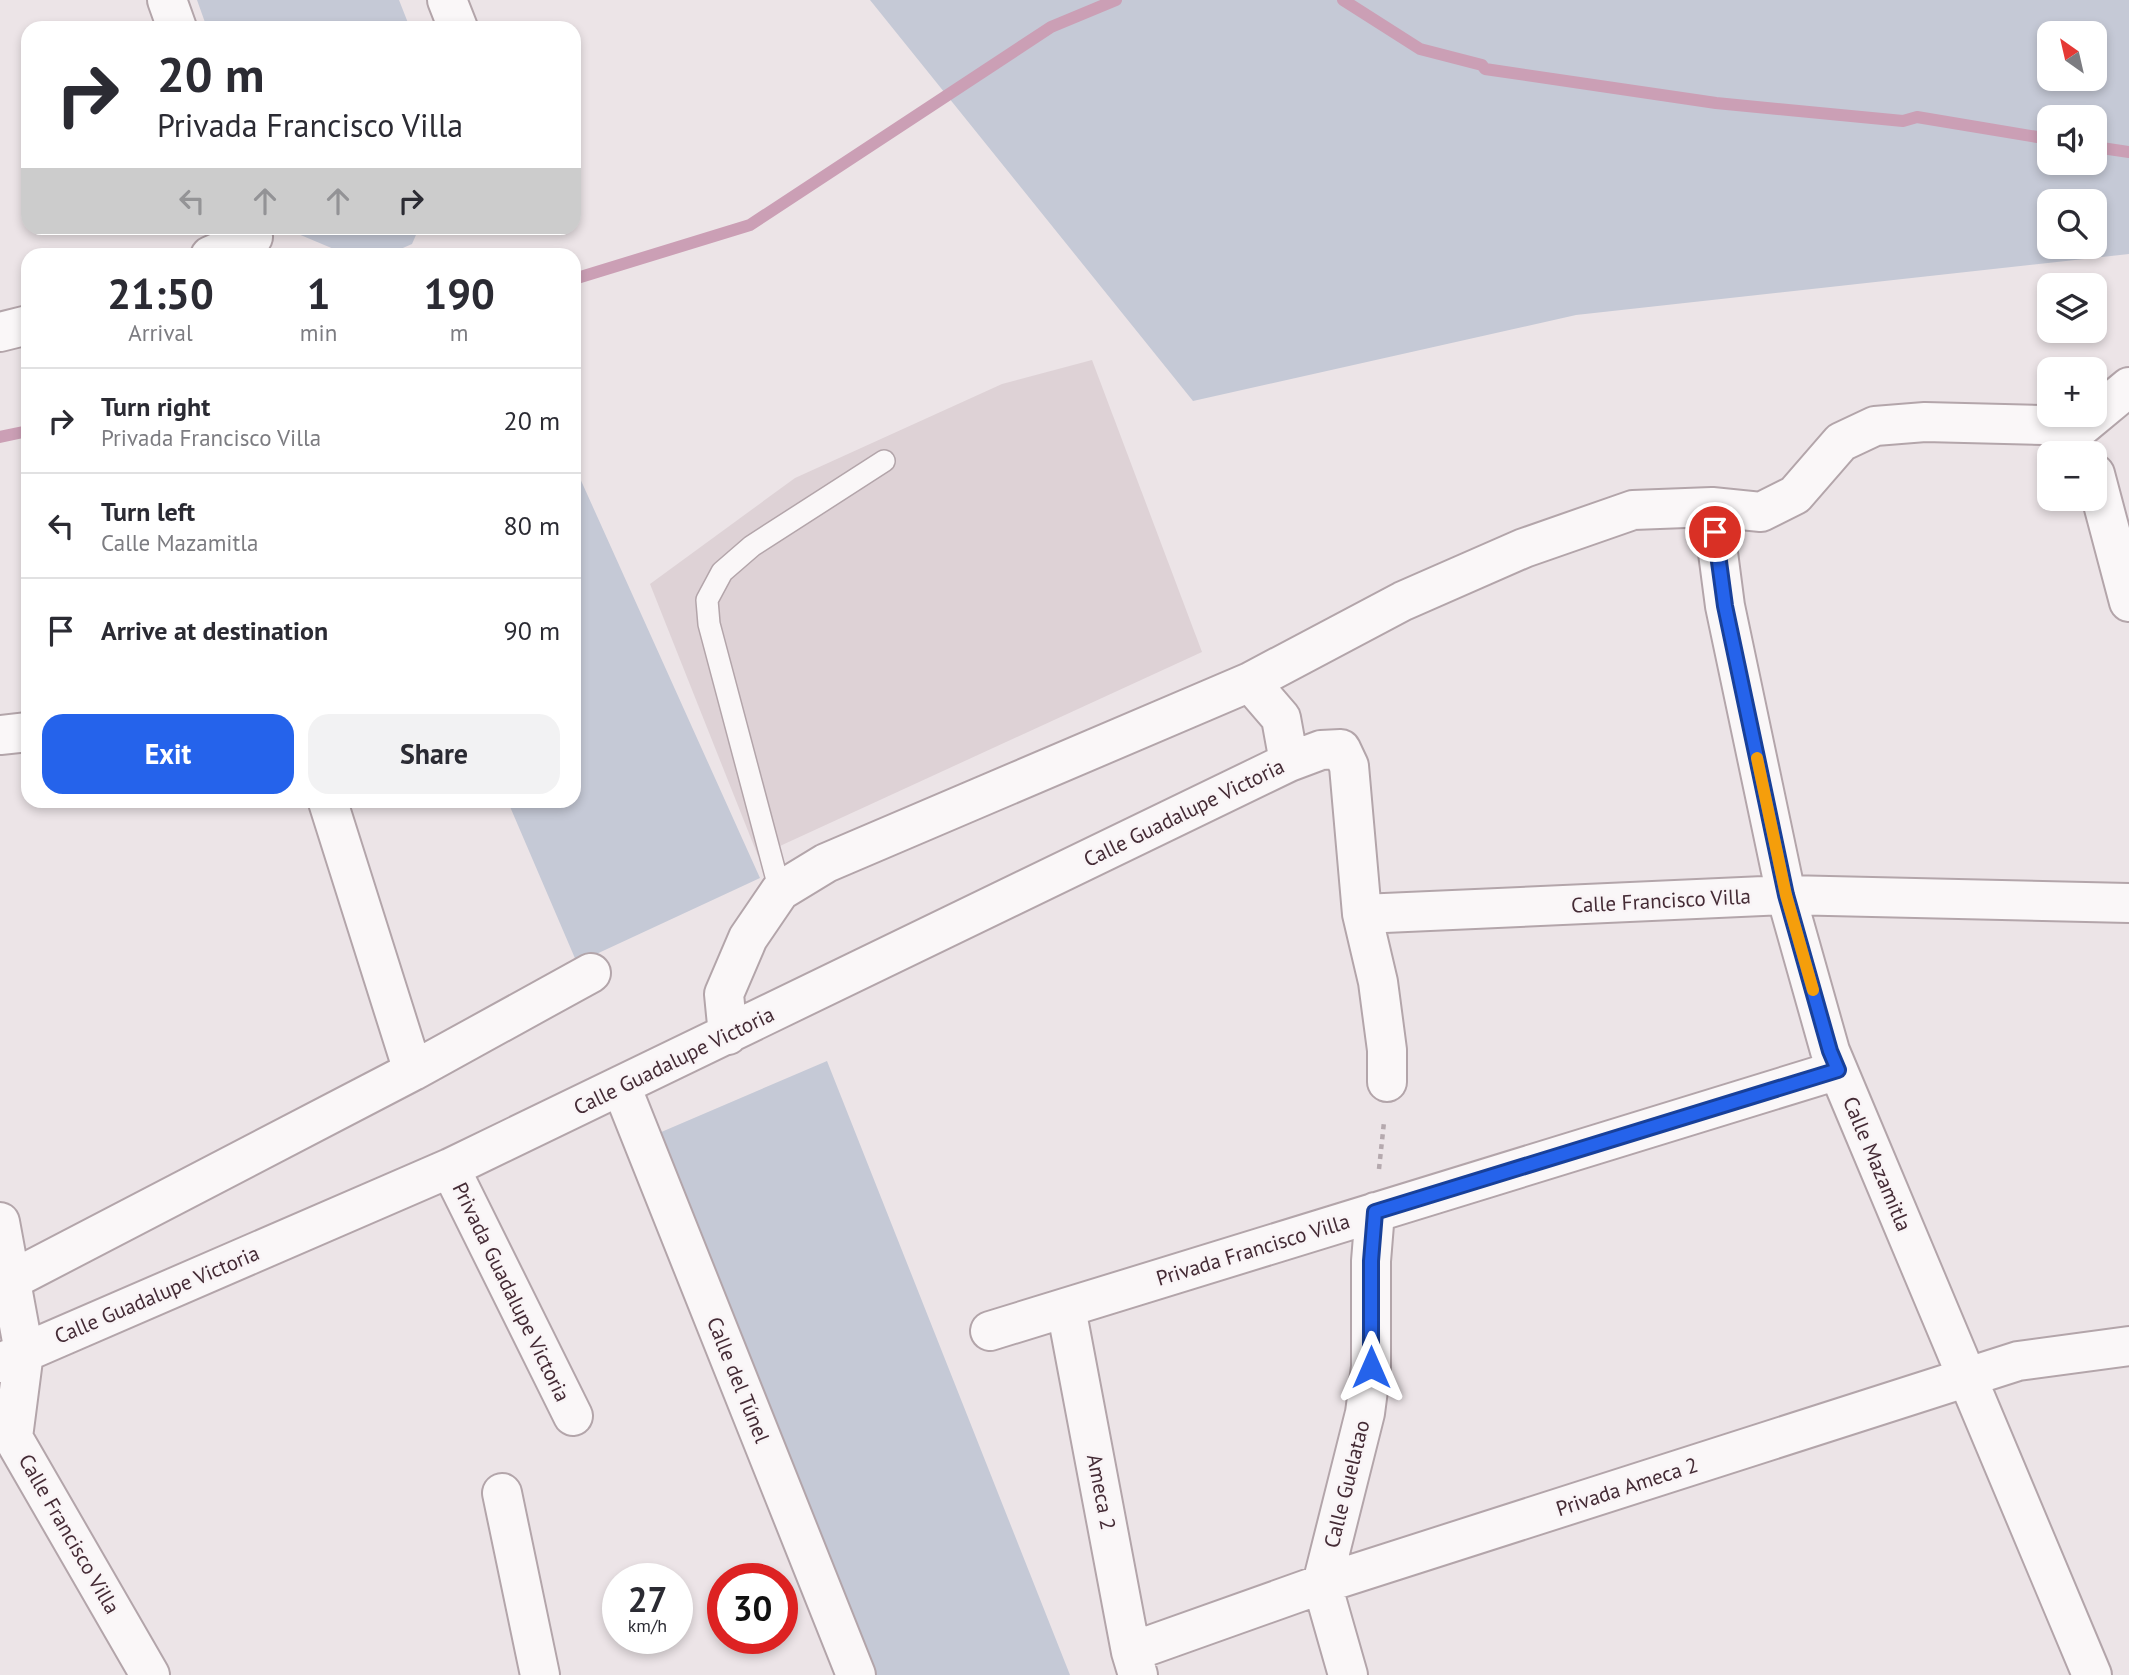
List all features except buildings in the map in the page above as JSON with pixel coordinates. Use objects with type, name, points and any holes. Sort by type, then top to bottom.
[{"type":"street","points":[[167,0],[174,21]]},
{"type":"street","points":[[447,0],[455,21]]},
{"type":"street","points":[[228,248],[252,235]]},
{"type":"street","points":[[0,332],[21,328]]},
{"type":"street","points":[[728,1035],[724,994],[748,938],[780,891],[826,863],[1250,682],[1403,601],[1524,548],[1633,510],[1712,507],[1762,512],[1795,495],[1841,442],[1874,426],[1925,422],[2086,440],[2129,387]]},
{"type":"street","name":"Calle Mazamitla","points":[[1712,507],[1725,606],[1786,895],[1830,1051],[2092,1675]]},
{"type":"street","points":[[2105,511],[2129,602]]},
{"type":"street","points":[[1250,682],[1281,718],[1289,762]]},
{"type":"street","points":[[0,735],[21,733]]},
{"type":"street","name":"Calle Guadalupe Victoria","points":[[12,1358],[450,1168],[1289,762],[1321,750],[1341,749],[1349,766],[1362,914]]},
{"type":"street","points":[[330,808],[413,1072]]},
{"type":"street","name":"Calle Francisco Villa","points":[[1362,914],[1786,895],[2129,903]]},
{"type":"street","points":[[1362,914],[1380,996],[1387,1050],[1387,1082]]},
{"type":"street","points":[[6,1283],[413,1072],[591,973]]},
{"type":"street","name":"Privada Francisco Villa","points":[[990,1331],[1838,1070]]},
{"type":"street","name":"Calle del Túnel","points":[[621,1086],[856,1675]]},
{"type":"street","name":"Privada Guadalupe Victoria","points":[[450,1168],[573,1416]]},
{"type":"street","name":"Calle Guelatao","points":[[1322,1584],[1365,1413],[1371,1367],[1371,1261],[1375,1212]]},
{"type":"street","name":"Calle Francisco Villa","points":[[0,1222],[12,1358],[6,1426],[150,1675]]},
{"type":"street","name":"Ameca 2","points":[[1066,1308],[1135,1664]]},
{"type":"street","name":"Privada Ameca 2","points":[[1135,1664],[1322,1584],[2018,1362],[2129,1346]]},
{"type":"street","points":[[502,1493],[540,1675]]},
{"type":"street","points":[[1322,1584],[1348,1675]]},
{"type":"lane","points":[[780,891],[709,624],[707,600],[722,572],[752,546],[884,461]]},
{"type":"path","points":[[1375,1212],[1387,1082]]},
{"type":"shaded area","points":[[197,0],[399,0],[407,21],[204,21]]},
{"type":"shaded area","points":[[870,0],[2129,0],[2129,254],[2107,256],[2107,189],[2037,189],[2037,259],[2084,259],[1576,315],[1193,401]]},
{"type":"shaded area","points":[[301,235],[416,235],[412,244],[403,248],[331,248]]},
{"type":"shaded area","points":[[1092,360],[1202,652],[758,856],[650,584],[795,478],[1002,384]]},
{"type":"shaded area","points":[[581,481],[760,878],[577,963],[511,808],[581,808]]},
{"type":"shaded area","points":[[827,1061],[1070,1675],[872,1675],[659,1133]]},
{"type":"waterway","points":[[581,277],[750,225],[1051,27],[1116,0]]},
{"type":"waterway","points":[[1343,0],[1420,49],[1482,65],[1485,69],[1716,103],[1903,121],[1917,117],[2037,137]]},
{"type":"waterway","points":[[2107,149],[2129,152]]},
{"type":"waterway","points":[[0,437],[21,432]]},
{"type":"slow traffic","points":[[1757,758],[1786,895],[1813,990]]},
{"type":"route","points":[[1371,1367],[1371,1261],[1375,1212],[1838,1070],[1830,1051],[1786,895],[1725,606],[1715,532]]}]
